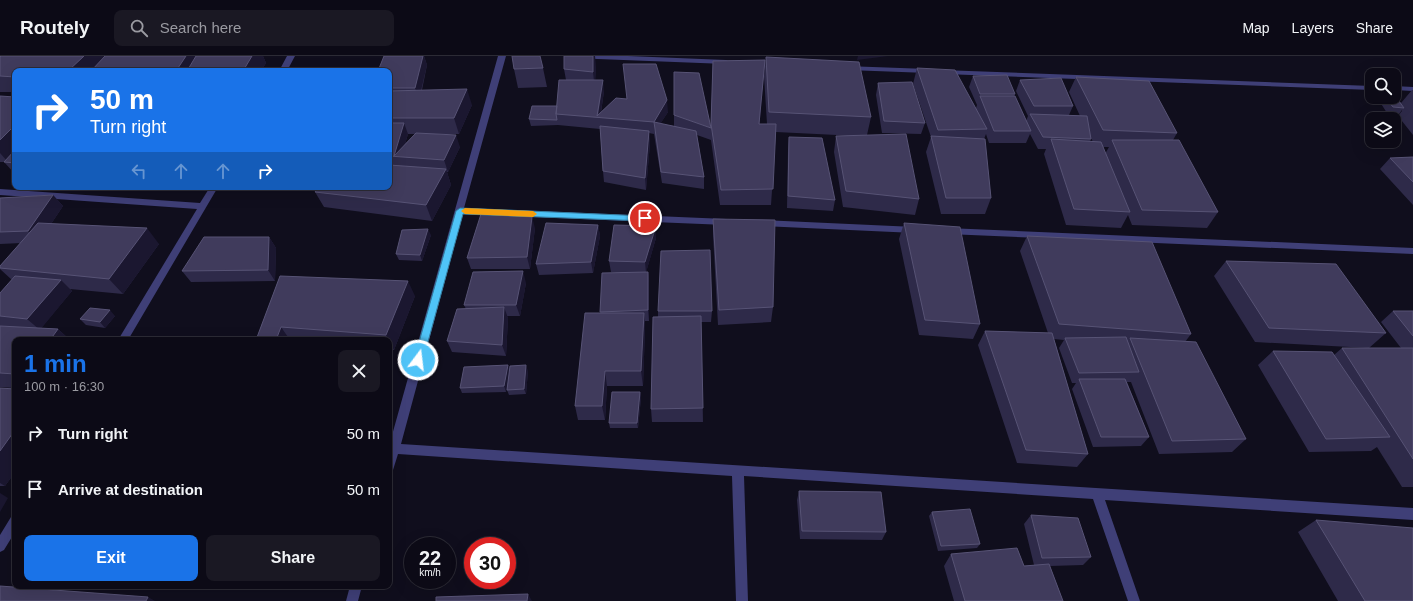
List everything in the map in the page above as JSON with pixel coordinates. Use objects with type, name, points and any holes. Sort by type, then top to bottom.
[{"type":"street","points":[[285,68],[292,56]]},
{"type":"street","points":[[392,456],[502,56]]},
{"type":"street","points":[[572,56],[738,63]]},
{"type":"street","points":[[840,67],[1365,88]]},
{"type":"street","points":[[1401,88],[1413,89]]},
{"type":"street","points":[[125,337],[212,190]]},
{"type":"street","points":[[0,192],[203,206]]},
{"type":"street","points":[[460,211],[733,222]]},
{"type":"street","points":[[749,223],[925,230]]},
{"type":"street","points":[[941,231],[1413,251]]},
{"type":"street","points":[[394,449],[1413,514]]},
{"type":"street","points":[[738,471],[742,601]]},
{"type":"street","points":[[1097,494],[1134,601]]},
{"type":"street","points":[[0,546],[12,526]]},
{"type":"street","points":[[352,601],[355,589]]},
{"type":"building","points":[[84,56],[71,68],[12,68],[12,77],[0,76],[0,57]]},
{"type":"building","points":[[105,56],[186,56],[178,68],[94,68]]},
{"type":"building","points":[[196,56],[252,56],[245,68],[189,68]]},
{"type":"building","points":[[384,56],[423,56],[415,88],[392,88],[392,68],[379,68]]},
{"type":"building","points":[[512,56],[540,56],[543,68],[514,69]]},
{"type":"building","points":[[564,56],[593,56],[593,72],[564,69]]},
{"type":"building","points":[[766,57],[859,62],[871,117],[769,112]]},
{"type":"building","points":[[765,60],[759,124],[776,124],[773,189],[721,190],[711,124],[713,61]]},
{"type":"building","points":[[623,64],[656,64],[667,100],[654,122],[556,114],[559,80],[603,80],[597,116],[616,98],[627,99]]},
{"type":"building","points":[[917,68],[955,70],[987,129],[938,130]]},
{"type":"building","points":[[674,72],[699,73],[711,128],[674,115]]},
{"type":"building","points":[[1007,75],[1015,94],[980,94],[973,76]]},
{"type":"building","points":[[1076,77],[1149,81],[1177,133],[1103,130]]},
{"type":"building","points":[[1061,78],[1073,106],[1034,106],[1020,80]]},
{"type":"building","points":[[912,82],[925,123],[884,121],[878,83]]},
{"type":"building","points":[[467,89],[454,118],[392,118],[392,91]]},
{"type":"building","points":[[0,96],[12,97],[12,128],[0,140]]},
{"type":"building","points":[[980,96],[1015,96],[1031,131],[994,131]]},
{"type":"building","points":[[1391,104],[1401,104],[1404,108],[1393,107]]},
{"type":"building","points":[[532,106],[557,106],[557,120],[529,119]]},
{"type":"building","points":[[1030,114],[1087,116],[1091,139],[1043,137]]},
{"type":"building","points":[[654,122],[696,131],[704,177],[661,172]]},
{"type":"building","points":[[392,123],[404,123],[394,156],[416,133],[456,135],[444,160],[392,156]]},
{"type":"building","points":[[600,126],[649,131],[645,178],[603,171]]},
{"type":"building","points":[[906,134],[919,199],[846,191],[836,136]]},
{"type":"building","points":[[931,136],[985,139],[991,198],[946,198]]},
{"type":"building","points":[[789,137],[822,138],[835,200],[788,196]]},
{"type":"building","points":[[1051,139],[1101,142],[1130,212],[1074,209]]},
{"type":"building","points":[[1112,140],[1179,140],[1218,212],[1142,210]]},
{"type":"building","points":[[12,153],[12,163],[4,162]]},
{"type":"building","points":[[1413,157],[1413,182],[1390,158]]},
{"type":"building","points":[[392,165],[446,169],[426,205],[315,192],[317,190],[392,190]]},
{"type":"building","points":[[53,195],[28,231],[0,232],[0,198]]},
{"type":"building","points":[[481,214],[532,217],[527,257],[467,258]]},
{"type":"building","points":[[713,219],[775,220],[773,307],[719,310]]},
{"type":"building","points":[[38,223],[147,228],[109,279],[0,268],[0,266]]},
{"type":"building","points":[[546,223],[598,225],[591,262],[536,264]]},
{"type":"building","points":[[904,223],[960,227],[980,324],[925,320]]},
{"type":"building","points":[[614,225],[656,226],[645,262],[609,261]]},
{"type":"building","points":[[428,229],[420,255],[396,254],[402,230]]},
{"type":"building","points":[[1027,236],[1152,242],[1191,334],[1059,324]]},
{"type":"building","points":[[204,237],[269,237],[268,270],[182,271]]},
{"type":"building","points":[[710,250],[712,311],[658,311],[661,251]]},
{"type":"building","points":[[1226,261],[1336,264],[1386,333],[1269,328]]},
{"type":"building","points":[[523,271],[516,305],[464,305],[473,272]]},
{"type":"building","points":[[648,272],[648,310],[600,312],[602,273]]},
{"type":"building","points":[[15,276],[61,280],[27,319],[0,316],[0,293]]},
{"type":"building","points":[[280,276],[408,281],[386,335],[281,327],[277,337],[257,337]]},
{"type":"building","points":[[504,307],[502,345],[447,341],[457,309]]},
{"type":"building","points":[[90,308],[110,310],[100,322],[80,319]]},
{"type":"building","points":[[1393,311],[1413,311],[1413,336]]},
{"type":"building","points":[[585,313],[644,313],[641,371],[605,371],[602,406],[575,406]]},
{"type":"building","points":[[701,316],[703,408],[651,409],[653,317]]},
{"type":"building","points":[[0,326],[58,329],[52,337],[12,337],[12,374],[0,373]]},
{"type":"building","points":[[985,331],[1052,333],[1088,454],[1026,450]]},
{"type":"building","points":[[1126,337],[1139,372],[1079,373],[1065,338]]},
{"type":"building","points":[[1130,338],[1196,342],[1246,439],[1172,441]]},
{"type":"building","points":[[1342,348],[1413,348],[1413,459]]},
{"type":"building","points":[[1273,351],[1332,352],[1390,437],[1326,439]]},
{"type":"building","points":[[508,365],[504,386],[460,388],[464,367]]},
{"type":"building","points":[[526,365],[524,389],[507,390],[510,366]]},
{"type":"building","points":[[1079,379],[1125,379],[1149,437],[1101,437]]},
{"type":"building","points":[[0,388],[12,389],[12,434],[0,451]]},
{"type":"building","points":[[612,392],[640,392],[637,423],[609,423]]},
{"type":"building","points":[[799,491],[881,492],[886,532],[802,531]]},
{"type":"building","points":[[970,509],[980,544],[941,546],[932,512]]},
{"type":"building","points":[[1031,515],[1078,518],[1091,557],[1042,558]]},
{"type":"building","points":[[1316,520],[1413,528],[1413,601],[1365,601]]},
{"type":"building","points":[[1017,548],[1024,566],[1049,564],[1063,601],[965,601],[951,554]]},
{"type":"building","points":[[0,586],[12,587],[12,589],[40,589],[148,597],[146,601],[0,601]]},
{"type":"building","points":[[528,594],[527,601],[436,601],[436,597]]},
{"type":"slow traffic","points":[[465,211],[533,214]]},
{"type":"route","points":[[418,360],[460,211],[645,218]]}]
